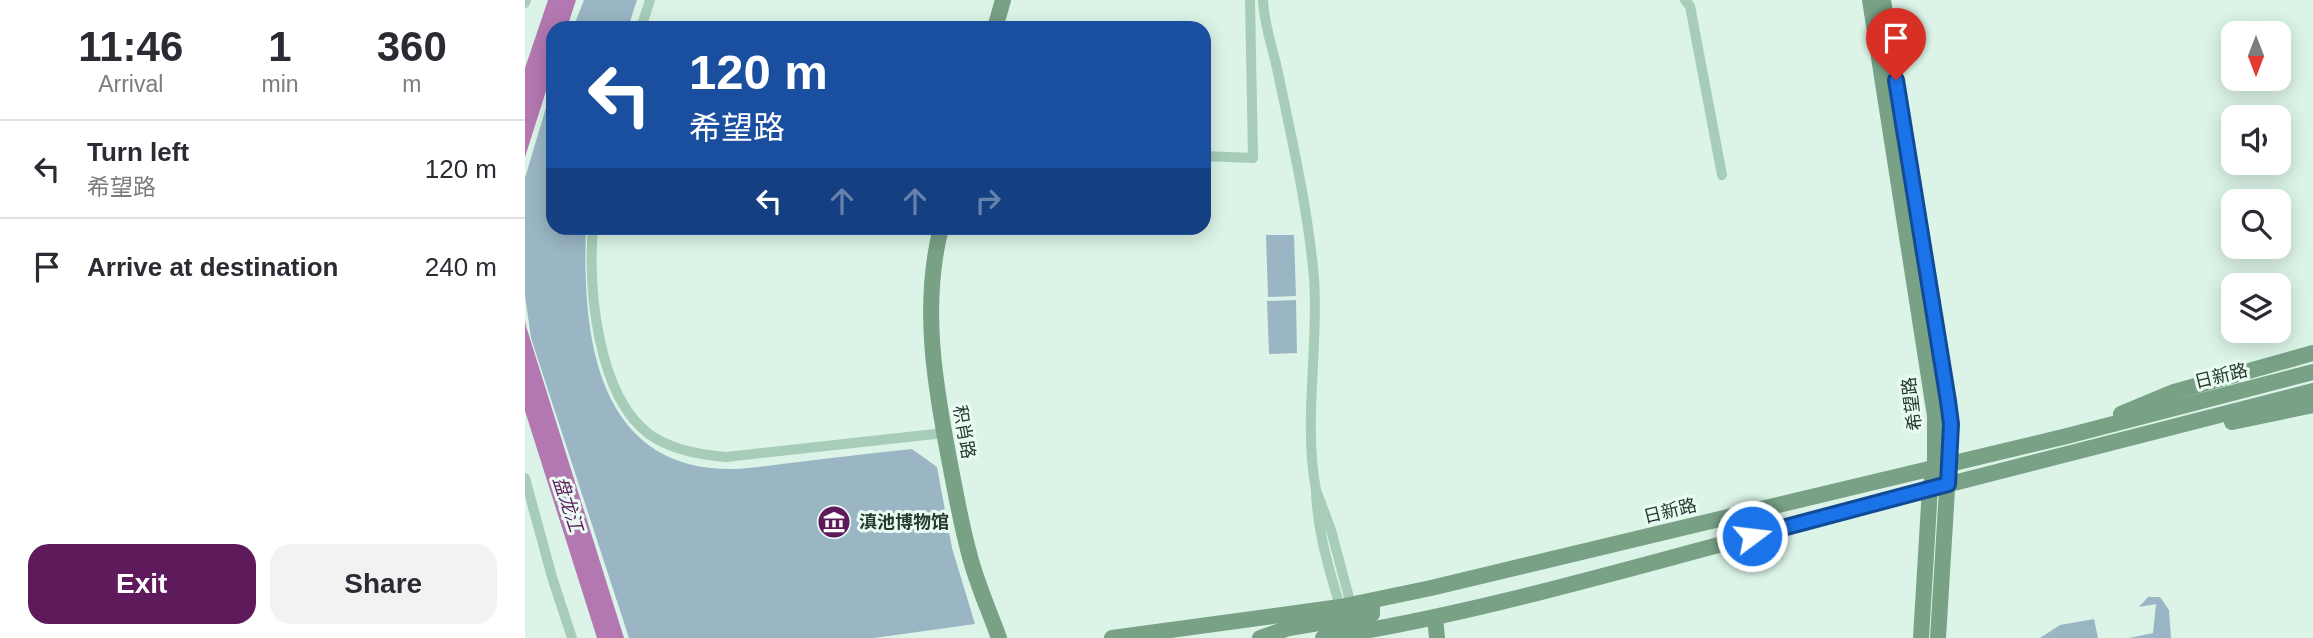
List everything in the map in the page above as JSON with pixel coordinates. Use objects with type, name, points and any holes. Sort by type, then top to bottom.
[{"type":"main road","points":[[997,21],[1003,0]]},
{"type":"main road","name":"希望路","points":[[1870,0],[1942,465],[1948,484],[1938,638]]},
{"type":"main road","name":"希望路","points":[[1883,0],[1951,424],[1942,465],[1930,488],[1921,638]]},
{"type":"main road","name":"积肖路","points":[[939,235],[930,305],[932,355],[944,433],[969,555],[999,638]]},
{"type":"main road","points":[[2067,436],[2174,392],[2313,353]]},
{"type":"main road","name":"日新路","points":[[1112,638],[1350,605],[1445,585],[2067,436],[2313,372]]},
{"type":"main road","name":"日新路","points":[[1323,638],[1522,597],[1930,488],[2313,391]]},
{"type":"main road","name":"日新路","points":[[2088,448],[2313,405]]},
{"type":"main road","points":[[1260,638],[1289,628],[1372,614],[1372,607],[1350,605]]},
{"type":"main road","points":[[1435,617],[1437,638]]},
{"type":"street","points":[[643,21],[650,0]]},
{"type":"street","points":[[1211,156],[1253,158],[1249,0]]},
{"type":"street","points":[[1263,0],[1266,28],[1277,65],[1293,147],[1314,276],[1311,454],[1316,491],[1331,530],[1350,605]]},
{"type":"street","points":[[1685,0],[1690,6],[1722,176]]},
{"type":"street","points":[[593,235],[593,292],[600,340],[615,388],[630,414],[649,434],[674,447],[705,456],[726,457],[944,433]]},
{"type":"street","points":[[525,478],[572,638]]},
{"type":"shaded area","points":[[584,0],[637,0],[630,21],[576,21]]},
{"type":"shaded area","points":[[546,108],[546,235],[586,235],[588,310],[594,351],[606,388],[625,421],[651,447],[686,463],[732,469],[912,449],[937,467],[952,548],[975,624],[874,638],[629,638],[531,338],[525,295],[525,178]]},
{"type":"shaded area","points":[[1266,235],[1294,235],[1296,296],[1268,297]]},
{"type":"shaded area","points":[[1296,300],[1297,353],[1269,354],[1267,301]]},
{"type":"shaded area","points":[[2148,597],[2160,597],[2169,610],[2171,638],[2129,638],[2153,633],[2156,604],[2139,607]]},
{"type":"shaded area","points":[[2094,619],[2098,638],[2040,638],[2060,625]]},
{"type":"water","points":[[548,0],[576,0],[569,21],[546,21],[546,91],[525,157],[525,68]]},
{"type":"water","name":"盘龙江","points":[[525,320],[624,638],[597,638],[525,411]]},
{"type":"place","name":"滇池博物馆","points":[[834,522]]},
{"type":"route","points":[[1752,536],[1948,484],[1951,424],[1896,80]]}]
